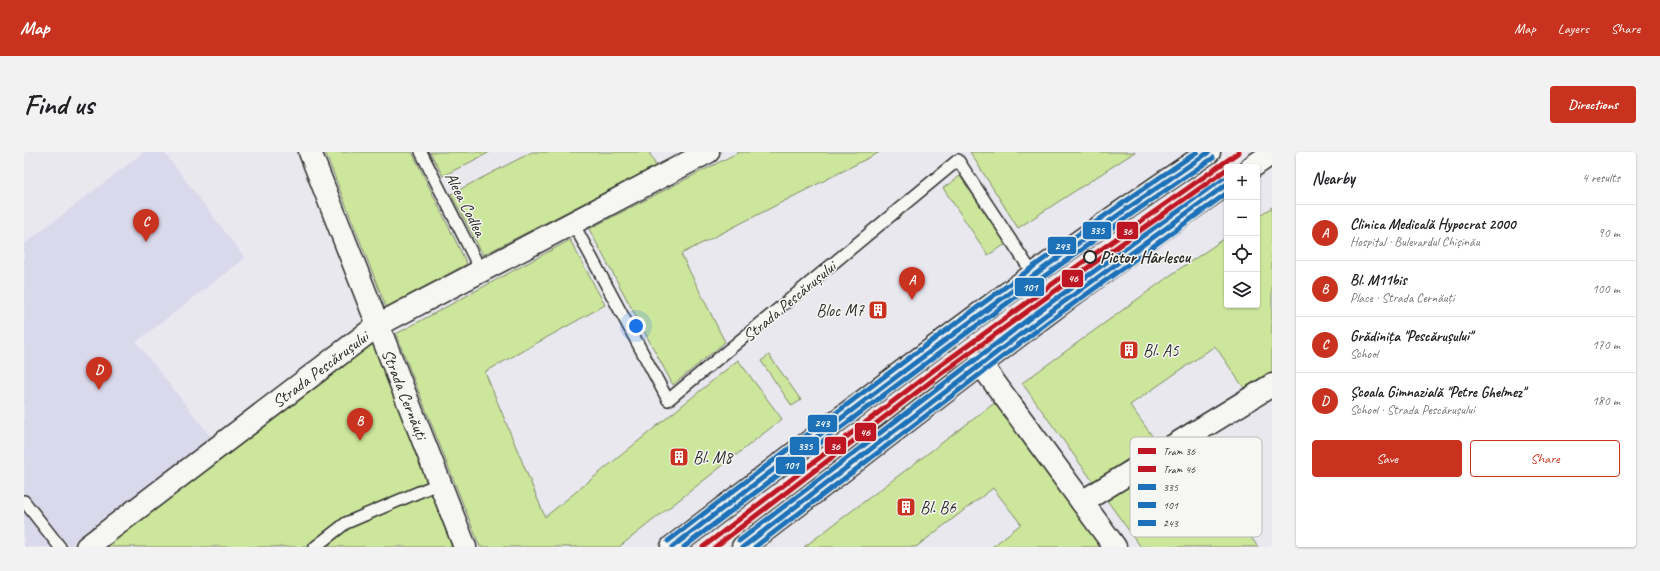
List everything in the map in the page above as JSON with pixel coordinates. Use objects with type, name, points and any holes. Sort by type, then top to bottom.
[{"type":"street","name":"Strada Cernăuți","points":[[310,152],[465,547]]},
{"type":"street","name":"Strada Pescărușului","points":[[87,547],[378,324],[708,152]]},
{"type":"street","points":[[672,547],[1033,274],[1136,200],[1209,152]]},
{"type":"street","points":[[1256,164],[1272,153]]},
{"type":"street","points":[[743,547],[980,363],[1108,268],[1224,186]]},
{"type":"street","points":[[980,363],[1115,547]]},
{"type":"street","points":[[1188,437],[1272,385]]},
{"type":"street","points":[[1082,502],[1130,472]]},
{"type":"lane","name":"Aleea Codlea","points":[[421,152],[481,271]]},
{"type":"lane","name":"Strada Pescărușului","points":[[573,223],[668,400],[958,160],[1033,274]]},
{"type":"lane","points":[[315,547],[346,523],[440,483]]},
{"type":"lane","points":[[24,501],[60,547]]},
{"type":"shaded area","points":[[144,152],[164,152],[245,258],[136,342],[212,438],[70,547],[24,547],[24,244]]},
{"type":"green space","points":[[325,152],[412,152],[467,264],[386,307]]},
{"type":"green space","points":[[430,152],[490,152],[443,176]]},
{"type":"green space","points":[[532,152],[649,152],[656,166],[483,255],[451,194]]},
{"type":"green space","points":[[739,152],[880,152],[681,254],[725,342],[673,385],[589,229]]},
{"type":"green space","points":[[970,152],[1135,152],[1018,228]]},
{"type":"green space","points":[[960,176],[1006,244],[988,255],[943,188]]},
{"type":"green space","points":[[1272,207],[1272,374],[1246,391],[1215,346],[1130,405],[1153,437],[1130,437],[1130,458],[1094,483],[1022,383],[1175,272],[1224,239],[1224,308],[1260,308],[1260,215]]},
{"type":"green space","points":[[570,240],[605,305],[485,372],[545,517],[738,360],[782,419],[619,547],[480,547],[396,334]]},
{"type":"green space","points":[[372,341],[452,547],[103,547]]},
{"type":"green space","points":[[769,355],[801,400],[792,406],[761,361]]},
{"type":"green space","points":[[996,402],[1100,545],[1098,547],[992,547],[1021,524],[993,488],[916,547],[804,547]]},
{"type":"green space","points":[[1130,479],[1130,532],[1103,495]]},
{"type":"green space","points":[[1134,537],[1251,537],[1258,547],[1141,547]]},
{"type":"tram line","name":"36","points":[[703,547],[934,370],[1069,272],[1239,152]]},
{"type":"tram line","name":"46","points":[[715,547],[938,376],[1224,171]]},
{"type":"transit line","name":"243","points":[[668,541],[996,294],[1197,152]]},
{"type":"transit line","name":"335","points":[[672,547],[1005,296],[1072,247],[1209,152]]},
{"type":"transit line","name":"101","points":[[684,547],[1012,300],[1213,158]]},
{"type":"transit line","name":"243","points":[[739,541],[1039,311],[1223,178]]},
{"type":"transit line","name":"335","points":[[743,547],[1043,317],[1224,186]]},
{"type":"transit line","name":"101","points":[[755,547],[1048,322],[1224,195]]},
{"type":"place","name":"Grădinița \"Pescărușului\"","points":[[146,242]]},
{"type":"place","name":"Pictor Hârlescu","points":[[1090,257]]},
{"type":"place","name":"Clinica Medicală Hypocrat 2000","points":[[912,300]]},
{"type":"place","name":"Bloc M7","points":[[878,310]]},
{"type":"place","name":"Bl. A5","points":[[1129,350]]},
{"type":"place","name":"Școala Gimnazială \"Petre Ghelmez\"","points":[[99,390]]},
{"type":"place","name":"Bl. M11bis","points":[[360,441]]},
{"type":"place","name":"Bl. M8","points":[[679,457]]},
{"type":"place","name":"Bl. B6","points":[[906,507]]}]
